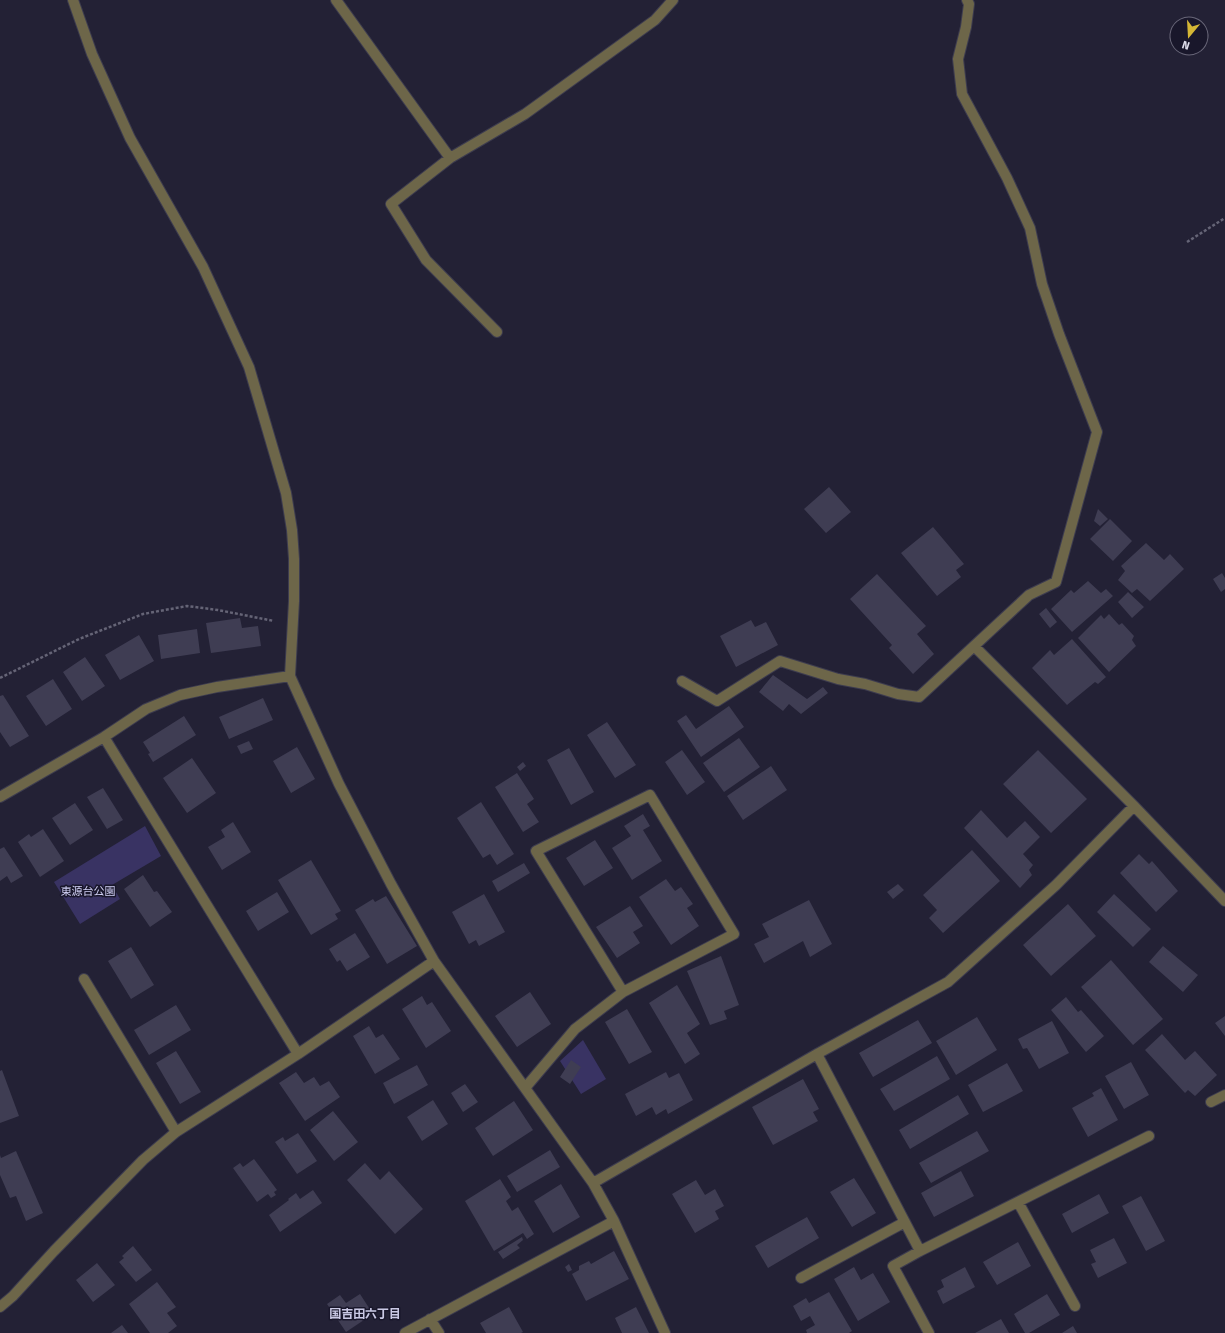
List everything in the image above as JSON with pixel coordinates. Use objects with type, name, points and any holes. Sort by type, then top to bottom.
[{"type":"street","points":[[73,0],[92,54],[130,138],[203,267],[249,367],[286,493],[292,530],[294,601],[290,676],[339,784],[391,884],[434,961],[593,1183],[614,1220],[665,1333]]},
{"type":"street","points":[[336,0],[450,158]]},
{"type":"street","points":[[497,332],[426,260],[391,204],[450,158],[524,114],[655,20],[673,0]]},
{"type":"street","points":[[682,681],[717,701],[780,661],[838,679],[865,684],[898,694],[919,697],[1030,595],[1056,582],[1097,432],[1059,334],[1042,284],[1030,228],[1007,178],[962,94],[958,59],[966,27],[969,4],[967,0]]},
{"type":"street","points":[[974,646],[1134,806],[1225,901]]},
{"type":"street","points":[[0,797],[104,737],[146,709],[180,695],[217,687],[290,676]]},
{"type":"street","points":[[104,737],[298,1054]]},
{"type":"street","points":[[525,1088],[575,1029],[623,992],[734,934],[650,795],[536,851],[623,992]]},
{"type":"street","points":[[593,1183],[817,1054],[948,982],[1056,885],[1134,806]]},
{"type":"street","points":[[0,1307],[143,1160],[176,1132],[298,1054],[434,961]]},
{"type":"street","points":[[84,979],[176,1132]]},
{"type":"street","points":[[817,1054],[920,1251]]},
{"type":"street","points":[[1211,1102],[1225,1095]]},
{"type":"street","points":[[929,1333],[893,1266],[1149,1136]]},
{"type":"street","points":[[1018,1202],[1075,1306]]},
{"type":"street","points":[[404,1333],[614,1220]]},
{"type":"street","points":[[800,1278],[905,1222]]},
{"type":"street","points":[[430,1319],[439,1333]]},
{"type":"path","points":[[1187,242],[1225,218]]},
{"type":"path","points":[[0,678],[79,639],[143,614],[187,606],[218,610],[292,625]]},
{"type":"green space","name":"東源台公園","points":[[145,826],[161,856],[112,885],[120,899],[80,924],[54,882]]},
{"type":"green space","points":[[583,1040],[606,1079],[581,1094],[560,1061]]},
{"type":"building","points":[[829,487],[851,512],[826,533],[804,509]]},
{"type":"building","points":[[1098,509],[1108,519],[1100,526],[1094,521]]},
{"type":"building","points":[[1110,519],[1132,541],[1113,561],[1090,539]]},
{"type":"building","points":[[933,527],[964,564],[956,570],[961,577],[937,596],[901,553]]},
{"type":"building","points":[[1146,543],[1164,560],[1170,554],[1184,569],[1150,601],[1137,589],[1132,593],[1118,580],[1125,571],[1121,566]]},
{"type":"building","points":[[1222,573],[1225,578],[1225,589],[1221,592],[1213,579]]},
{"type":"building","points":[[877,574],[926,626],[917,634],[934,654],[913,674],[889,648],[892,645],[850,599]]},
{"type":"building","points":[[1088,581],[1101,593],[1106,589],[1113,596],[1072,632],[1051,609],[1071,590],[1074,593]]},
{"type":"building","points":[[1128,592],[1144,607],[1132,618],[1118,602]]},
{"type":"building","points":[[1046,608],[1057,622],[1050,628],[1039,614]]},
{"type":"building","points":[[1109,614],[1119,625],[1122,623],[1134,636],[1132,640],[1136,646],[1109,672],[1078,638],[1101,615],[1104,619]]},
{"type":"building","points":[[240,618],[242,628],[258,626],[261,646],[211,653],[206,623]]},
{"type":"building","points":[[751,620],[755,627],[766,622],[778,645],[736,667],[720,636]]},
{"type":"building","points":[[197,629],[200,653],[161,659],[158,635]]},
{"type":"building","points":[[139,635],[154,661],[120,680],[105,655]]},
{"type":"building","points":[[1072,639],[1106,677],[1098,684],[1095,682],[1067,705],[1032,668],[1050,650],[1054,655]]},
{"type":"building","points":[[85,657],[105,686],[82,701],[63,672]]},
{"type":"building","points":[[773,675],[807,699],[823,687],[828,693],[801,714],[789,704],[783,711],[759,692]]},
{"type":"building","points":[[53,679],[72,709],[46,726],[26,696]]},
{"type":"building","points":[[3,695],[29,736],[10,747],[0,732],[0,696]]},
{"type":"building","points":[[263,698],[273,720],[229,739],[219,717]]},
{"type":"building","points":[[729,706],[744,727],[701,757],[677,721],[686,715],[696,729]]},
{"type":"building","points":[[184,716],[196,735],[153,762],[148,754],[150,753],[143,742]]},
{"type":"building","points":[[607,722],[636,765],[615,778],[587,735]]},
{"type":"building","points":[[739,738],[760,767],[724,792],[703,763]]},
{"type":"building","points":[[249,741],[253,749],[241,754],[237,746]]},
{"type":"building","points":[[297,747],[315,779],[291,793],[273,761]]},
{"type":"building","points":[[569,748],[594,792],[571,805],[547,760]]},
{"type":"building","points":[[682,750],[705,782],[687,795],[665,762]]},
{"type":"building","points":[[1038,750],[1087,799],[1051,833],[1003,784]]},
{"type":"building","points":[[192,758],[216,793],[187,813],[163,778]]},
{"type":"building","points":[[523,762],[526,766],[520,771],[517,767]]},
{"type":"building","points":[[771,766],[787,790],[743,820],[727,796]]},
{"type":"building","points":[[517,773],[534,799],[527,804],[539,822],[523,832],[495,787]]},
{"type":"building","points":[[103,788],[123,820],[107,829],[87,797]]},
{"type":"building","points":[[481,802],[514,854],[497,865],[490,854],[483,858],[457,818]]},
{"type":"building","points":[[75,803],[93,830],[70,845],[52,818]]},
{"type":"building","points":[[981,810],[1007,838],[1025,821],[1040,837],[1023,854],[1033,865],[1029,870],[1032,875],[1020,888],[964,828]]},
{"type":"building","points":[[643,814],[650,826],[643,830],[662,861],[632,880],[612,848],[631,836],[624,826]]},
{"type":"building","points":[[233,822],[251,852],[222,870],[208,847],[225,837],[221,830]]},
{"type":"building","points":[[43,829],[64,861],[40,877],[18,842],[29,834],[31,837]]},
{"type":"building","points":[[595,840],[613,868],[584,886],[566,858]]},
{"type":"building","points":[[4,847],[23,876],[11,883],[7,876],[0,881],[0,849]]},
{"type":"building","points":[[972,850],[1000,881],[943,933],[929,918],[937,910],[923,895]]},
{"type":"building","points":[[1139,854],[1149,864],[1152,861],[1178,891],[1156,912],[1120,873]]},
{"type":"building","points":[[311,860],[341,911],[335,914],[338,919],[311,935],[278,880]]},
{"type":"building","points":[[524,863],[530,873],[498,892],[492,881]]},
{"type":"building","points":[[143,875],[154,892],[157,891],[172,912],[150,927],[124,889]]},
{"type":"building","points":[[666,879],[675,891],[681,887],[693,904],[687,908],[699,926],[671,945],[639,897]]},
{"type":"building","points":[[898,884],[904,890],[893,899],[887,892]]},
{"type":"building","points":[[277,892],[289,912],[258,931],[246,911]]},
{"type":"building","points":[[484,894],[505,932],[479,946],[476,940],[469,944],[452,912]]},
{"type":"building","points":[[1114,894],[1151,929],[1133,947],[1097,912]]},
{"type":"building","points":[[386,896],[417,946],[387,964],[355,910],[373,899],[375,902]]},
{"type":"building","points":[[809,900],[832,944],[810,957],[803,941],[764,963],[754,944],[769,937],[762,924]]},
{"type":"building","points":[[1068,904],[1096,936],[1051,976],[1023,945]]},
{"type":"building","points":[[630,906],[643,926],[633,932],[640,943],[617,958],[596,927]]},
{"type":"building","points":[[355,933],[370,957],[347,971],[340,960],[337,962],[329,949]]},
{"type":"building","points":[[1163,946],[1198,975],[1183,992],[1149,962]]},
{"type":"building","points":[[131,947],[154,985],[131,999],[108,961]]},
{"type":"building","points":[[721,956],[739,1005],[724,1011],[727,1019],[710,1025],[687,971]]},
{"type":"building","points":[[1111,960],[1163,1019],[1133,1045],[1081,987]]},
{"type":"building","points":[[677,985],[700,1024],[687,1033],[700,1054],[685,1064],[649,1003]]},
{"type":"building","points":[[530,992],[551,1024],[517,1047],[495,1016]]},
{"type":"building","points":[[422,996],[427,1005],[432,1002],[451,1031],[426,1048],[402,1009]]},
{"type":"building","points":[[1066,997],[1078,1012],[1081,1010],[1104,1036],[1086,1052],[1051,1010]]},
{"type":"building","points":[[176,1005],[191,1030],[149,1055],[134,1030]]},
{"type":"building","points":[[627,1009],[652,1052],[629,1064],[605,1022]]},
{"type":"building","points":[[1225,1016],[1225,1036],[1215,1023]]},
{"type":"building","points":[[977,1017],[997,1050],[956,1075],[936,1041]]},
{"type":"building","points":[[918,1020],[932,1043],[873,1077],[859,1053]]},
{"type":"building","points":[[1052,1021],[1069,1053],[1039,1069],[1027,1048],[1023,1049],[1018,1039]]},
{"type":"building","points":[[369,1026],[376,1038],[383,1034],[400,1059],[375,1074],[353,1036]]},
{"type":"building","points":[[1162,1034],[1185,1060],[1195,1051],[1217,1075],[1195,1096],[1188,1090],[1185,1093],[1145,1050]]},
{"type":"building","points":[[176,1051],[201,1092],[180,1104],[156,1063]]},
{"type":"building","points":[[937,1056],[950,1079],[894,1111],[880,1089]]},
{"type":"building","points":[[571,1060],[581,1067],[570,1084],[560,1077]]},
{"type":"building","points":[[1131,1062],[1149,1095],[1124,1109],[1105,1076]]},
{"type":"building","points":[[1007,1063],[1023,1091],[983,1112],[968,1085]]},
{"type":"building","points":[[417,1065],[428,1085],[394,1104],[383,1083]]},
{"type":"building","points":[[2,1070],[19,1116],[0,1123],[0,1071]]},
{"type":"building","points":[[296,1072],[304,1083],[314,1077],[320,1086],[329,1081],[340,1097],[305,1121],[279,1083]]},
{"type":"building","points":[[666,1072],[669,1078],[679,1073],[693,1100],[668,1114],[666,1109],[656,1115],[652,1107],[636,1116],[625,1094]]},
{"type":"building","points":[[803,1079],[819,1109],[813,1112],[818,1121],[773,1145],[752,1107]]},
{"type":"building","points":[[465,1084],[478,1102],[463,1112],[451,1093]]},
{"type":"building","points":[[1101,1088],[1118,1120],[1088,1137],[1072,1108],[1094,1096],[1092,1093]]},
{"type":"building","points":[[958,1095],[969,1114],[910,1149],[899,1130]]},
{"type":"building","points":[[433,1100],[448,1124],[422,1141],[407,1117]]},
{"type":"building","points":[[514,1101],[533,1130],[493,1156],[475,1128]]},
{"type":"building","points":[[333,1111],[358,1142],[334,1161],[310,1130]]},
{"type":"building","points":[[977,1131],[989,1151],[931,1183],[919,1163]]},
{"type":"building","points":[[298,1133],[317,1161],[297,1174],[275,1142],[283,1137],[285,1141]]},
{"type":"building","points":[[550,1150],[560,1167],[517,1192],[507,1176]]},
{"type":"building","points":[[16,1151],[43,1213],[26,1221],[16,1196],[10,1198],[0,1175],[0,1155],[1,1158]]},
{"type":"building","points":[[254,1159],[277,1190],[274,1192],[276,1195],[271,1198],[268,1194],[257,1202],[233,1168],[240,1163],[243,1167]]},
{"type":"building","points":[[365,1163],[380,1180],[389,1171],[423,1209],[395,1234],[347,1180]]},
{"type":"building","points":[[961,1171],[974,1196],[934,1217],[921,1193]]},
{"type":"building","points":[[854,1178],[876,1213],[852,1227],[830,1192]]},
{"type":"building","points":[[500,1179],[511,1197],[506,1201],[512,1211],[518,1207],[534,1234],[527,1239],[523,1233],[494,1251],[465,1201]]},
{"type":"building","points":[[696,1180],[705,1195],[715,1189],[724,1206],[715,1211],[719,1219],[695,1233],[672,1194]]},
{"type":"building","points":[[561,1184],[580,1217],[553,1233],[534,1201]]},
{"type":"building","points":[[313,1190],[322,1203],[280,1232],[269,1215],[296,1193],[300,1199]]},
{"type":"building","points":[[1099,1194],[1109,1213],[1072,1233],[1062,1214]]},
{"type":"building","points":[[1141,1196],[1165,1241],[1146,1251],[1122,1206]]},
{"type":"building","points":[[807,1217],[819,1238],[768,1268],[755,1246]]},
{"type":"building","points":[[522,1237],[523,1240],[517,1245],[520,1248],[503,1259],[498,1252]]},
{"type":"building","points":[[1114,1238],[1127,1263],[1098,1278],[1091,1264],[1096,1262],[1090,1250]]},
{"type":"building","points":[[1018,1242],[1031,1266],[997,1285],[983,1262]]},
{"type":"building","points":[[133,1246],[152,1270],[136,1282],[119,1262],[124,1258],[122,1256]]},
{"type":"building","points":[[614,1251],[629,1279],[586,1301],[572,1274],[579,1270],[579,1266],[589,1261],[591,1264]]},
{"type":"building","points":[[97,1263],[115,1285],[93,1302],[76,1280]]},
{"type":"building","points":[[569,1264],[572,1270],[568,1272],[565,1267]]},
{"type":"building","points":[[854,1267],[861,1280],[873,1273],[890,1302],[858,1321],[834,1279]]},
{"type":"building","points":[[965,1267],[975,1287],[943,1304],[937,1291],[944,1287],[941,1280]]},
{"type":"building","points":[[157,1282],[176,1307],[167,1313],[177,1326],[168,1333],[150,1333],[129,1304]]},
{"type":"building","points":[[829,1292],[852,1331],[849,1333],[807,1333],[806,1330],[815,1325],[810,1316],[801,1321],[793,1306],[806,1298],[809,1303]]},
{"type":"building","points":[[360,1294],[373,1314],[346,1332],[327,1304],[340,1295],[346,1303]]},
{"type":"building","points":[[1047,1294],[1060,1315],[1029,1333],[1025,1333],[1014,1314]]},
{"type":"building","points":[[509,1307],[523,1332],[486,1333],[480,1323]]},
{"type":"building","points":[[636,1307],[649,1333],[622,1333],[615,1318]]},
{"type":"building","points":[[1001,1319],[1009,1333],[975,1333]]},
{"type":"building","points":[[122,1325],[128,1333],[111,1333]]},
{"type":"building","points":[[1073,1326],[1077,1333],[1062,1333]]},
{"type":"district","name":"国吉田六丁目","points":[[365,1314]]}]
